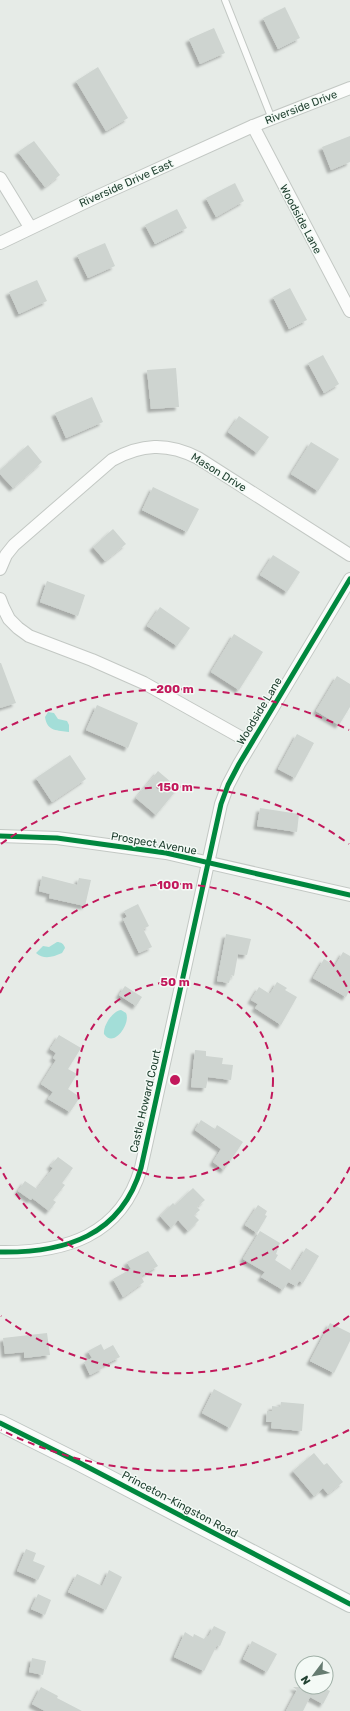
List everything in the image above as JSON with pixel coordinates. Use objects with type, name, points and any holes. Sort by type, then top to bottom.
[{"type":"main road","name":"Princeton-Kingston Road","points":[[0,1423],[350,1604]]},
{"type":"street","name":"Riverside Drive","points":[[253,126],[350,88]]},
{"type":"street","name":"Riverside Drive East","points":[[0,243],[30,227],[253,126]]},
{"type":"street","name":"Woodside Lane","points":[[253,126],[350,311]]},
{"type":"street","points":[[0,178],[30,227]]},
{"type":"street","name":"Mason Drive","points":[[0,569],[6,555],[14,545],[112,460],[135,449],[157,446],[173,448],[198,458],[350,555]]},
{"type":"street","name":"Woodside Lane","points":[[209,863],[223,798],[228,785],[251,743],[350,579]]},
{"type":"street","points":[[0,599],[9,619],[29,636],[92,660],[144,683],[251,743]]},
{"type":"street","name":"Prospect Avenue","points":[[0,836],[57,838],[166,853],[350,895]]},
{"type":"street","name":"Castle Howard Court","points":[[0,1252],[20,1252],[46,1249],[73,1243],[90,1235],[107,1224],[120,1210],[131,1194],[141,1168],[209,863]]},
{"type":"lane","points":[[225,0],[272,119]]},
{"type":"water","points":[[48,712],[54,713],[58,719],[67,721],[69,725],[69,732],[51,728],[46,722],[45,717]]},
{"type":"water","points":[[57,942],[60,942],[65,947],[62,953],[52,957],[42,957],[36,953],[43,946],[49,947]]},
{"type":"water","points":[[121,1010],[126,1013],[127,1017],[124,1028],[117,1037],[108,1038],[104,1034],[105,1027],[112,1016]]},
{"type":"building","points":[[285,7],[300,38],[278,49],[263,18]]},
{"type":"building","points":[[214,28],[225,53],[200,64],[189,39]]},
{"type":"building","points":[[98,67],[128,118],[106,131],[76,81]]},
{"type":"building","points":[[350,136],[350,162],[331,170],[322,147]]},
{"type":"building","points":[[34,141],[60,175],[45,187],[18,152]]},
{"type":"building","points":[[235,183],[244,201],[216,217],[206,198]]},
{"type":"building","points":[[177,209],[187,228],[155,244],[145,225]]},
{"type":"building","points":[[105,243],[115,266],[88,278],[77,255]]},
{"type":"building","points":[[37,280],[47,301],[19,314],[9,292]]},
{"type":"building","points":[[290,288],[307,320],[289,329],[273,297]]},
{"type":"building","points":[[323,355],[339,384],[324,393],[308,363]]},
{"type":"building","points":[[176,368],[179,407],[151,409],[147,370]]},
{"type":"building","points":[[92,397],[103,422],[66,438],[55,413]]},
{"type":"building","points":[[239,416],[269,437],[257,453],[228,432]]},
{"type":"building","points":[[311,442],[339,459],[318,491],[291,474]]},
{"type":"building","points":[[28,445],[42,462],[13,488],[0,474],[0,470]]},
{"type":"building","points":[[153,487],[199,509],[187,532],[142,510]]},
{"type":"building","points":[[113,529],[126,544],[105,561],[93,547]]},
{"type":"building","points":[[273,555],[300,572],[287,592],[260,575]]},
{"type":"building","points":[[47,581],[85,595],[78,616],[40,602]]},
{"type":"building","points":[[160,607],[190,628],[177,646],[147,626]]},
{"type":"building","points":[[234,634],[263,652],[239,690],[211,672]]},
{"type":"building","points":[[0,663],[16,703],[0,708]]},
{"type":"building","points":[[337,676],[350,684],[350,707],[339,725],[316,711]]},
{"type":"building","points":[[97,705],[138,723],[128,748],[86,730]]},
{"type":"building","points":[[297,734],[314,743],[295,778],[278,769]]},
{"type":"building","points":[[70,755],[86,779],[52,802],[36,778]]},
{"type":"building","points":[[158,771],[178,788],[156,815],[136,798]]},
{"type":"building","points":[[260,808],[299,814],[297,832],[257,826]]},
{"type":"building","points":[[42,876],[77,885],[79,878],[91,880],[85,906],[49,898],[50,894],[39,891]]},
{"type":"building","points":[[138,904],[149,926],[143,929],[152,947],[139,953],[123,919],[127,917],[124,911]]},
{"type":"building","points":[[226,934],[251,939],[247,955],[238,954],[234,976],[231,975],[229,983],[217,981]]},
{"type":"building","points":[[343,952],[350,956],[350,989],[346,997],[313,978],[324,959],[335,966]]},
{"type":"building","points":[[277,982],[287,988],[285,990],[297,997],[281,1025],[255,1008],[258,1004],[251,1000],[259,987],[270,994]]},
{"type":"building","points":[[125,986],[142,997],[136,1006],[119,995]]},
{"type":"building","points":[[59,1035],[81,1048],[68,1069],[77,1074],[68,1089],[80,1097],[70,1112],[48,1099],[53,1092],[41,1084],[56,1060],[53,1058],[56,1053],[50,1049]]},
{"type":"building","points":[[195,1050],[206,1051],[206,1056],[223,1058],[222,1064],[233,1065],[231,1080],[208,1077],[206,1088],[191,1087]]},
{"type":"building","points":[[201,1120],[215,1129],[217,1125],[243,1142],[224,1170],[213,1162],[221,1149],[195,1130]]},
{"type":"building","points":[[58,1157],[73,1168],[62,1183],[65,1185],[53,1200],[56,1202],[49,1211],[32,1198],[31,1200],[18,1191],[25,1181],[37,1189],[53,1168],[50,1166]]},
{"type":"building","points":[[193,1188],[205,1200],[197,1207],[200,1210],[194,1215],[199,1220],[188,1231],[178,1220],[171,1228],[160,1216],[173,1203],[175,1205]]},
{"type":"building","points":[[258,1205],[267,1211],[265,1215],[267,1216],[257,1233],[245,1225]]},
{"type":"building","points":[[260,1231],[280,1243],[276,1254],[278,1255],[275,1260],[292,1271],[306,1248],[319,1256],[303,1283],[299,1281],[296,1286],[288,1282],[283,1290],[261,1277],[265,1272],[243,1259]]},
{"type":"building","points":[[148,1251],[158,1266],[141,1276],[144,1282],[123,1297],[113,1279],[131,1269],[127,1262]]},
{"type":"building","points":[[330,1323],[350,1333],[350,1341],[334,1373],[310,1361]]},
{"type":"building","points":[[47,1333],[50,1355],[24,1358],[24,1352],[5,1354],[3,1338]]},
{"type":"building","points":[[101,1344],[104,1350],[113,1345],[120,1357],[102,1366],[103,1368],[90,1375],[84,1362],[92,1358],[88,1351]]},
{"type":"building","points":[[214,1389],[242,1404],[230,1428],[202,1413]]},
{"type":"building","points":[[281,1402],[304,1404],[302,1431],[271,1428],[272,1422],[266,1422],[267,1411],[272,1411],[272,1406],[280,1407]]},
{"type":"building","points":[[314,1453],[324,1465],[327,1463],[343,1482],[328,1494],[323,1488],[314,1496],[293,1471]]},
{"type":"building","points":[[26,1549],[36,1553],[33,1561],[45,1566],[38,1580],[17,1571]]},
{"type":"building","points":[[109,1570],[122,1577],[106,1610],[68,1592],[77,1574],[102,1586]]},
{"type":"building","points":[[38,1594],[51,1600],[45,1615],[31,1609]]},
{"type":"building","points":[[214,1626],[226,1632],[220,1646],[217,1645],[204,1671],[174,1657],[185,1632],[193,1637],[194,1634],[204,1639],[206,1636],[208,1637]]},
{"type":"building","points":[[252,1641],[277,1654],[267,1672],[243,1659]]},
{"type":"building","points":[[32,1658],[46,1661],[43,1675],[29,1672]]},
{"type":"building","points":[[41,1687],[58,1696],[57,1698],[82,1711],[45,1711],[32,1704]]},
{"type":"building","points":[[294,1695],[328,1695],[323,1704],[310,1697],[303,1711],[286,1711]]},
{"type":"cycle path","points":[[0,1252],[47,1249],[68,1244],[87,1236],[105,1225],[120,1210],[132,1191],[141,1168],[221,804],[228,785],[239,764],[350,579]]},
{"type":"cycle path","points":[[0,836],[57,838],[166,853],[350,895]]},
{"type":"cycle path","points":[[0,1423],[350,1604]]}]
